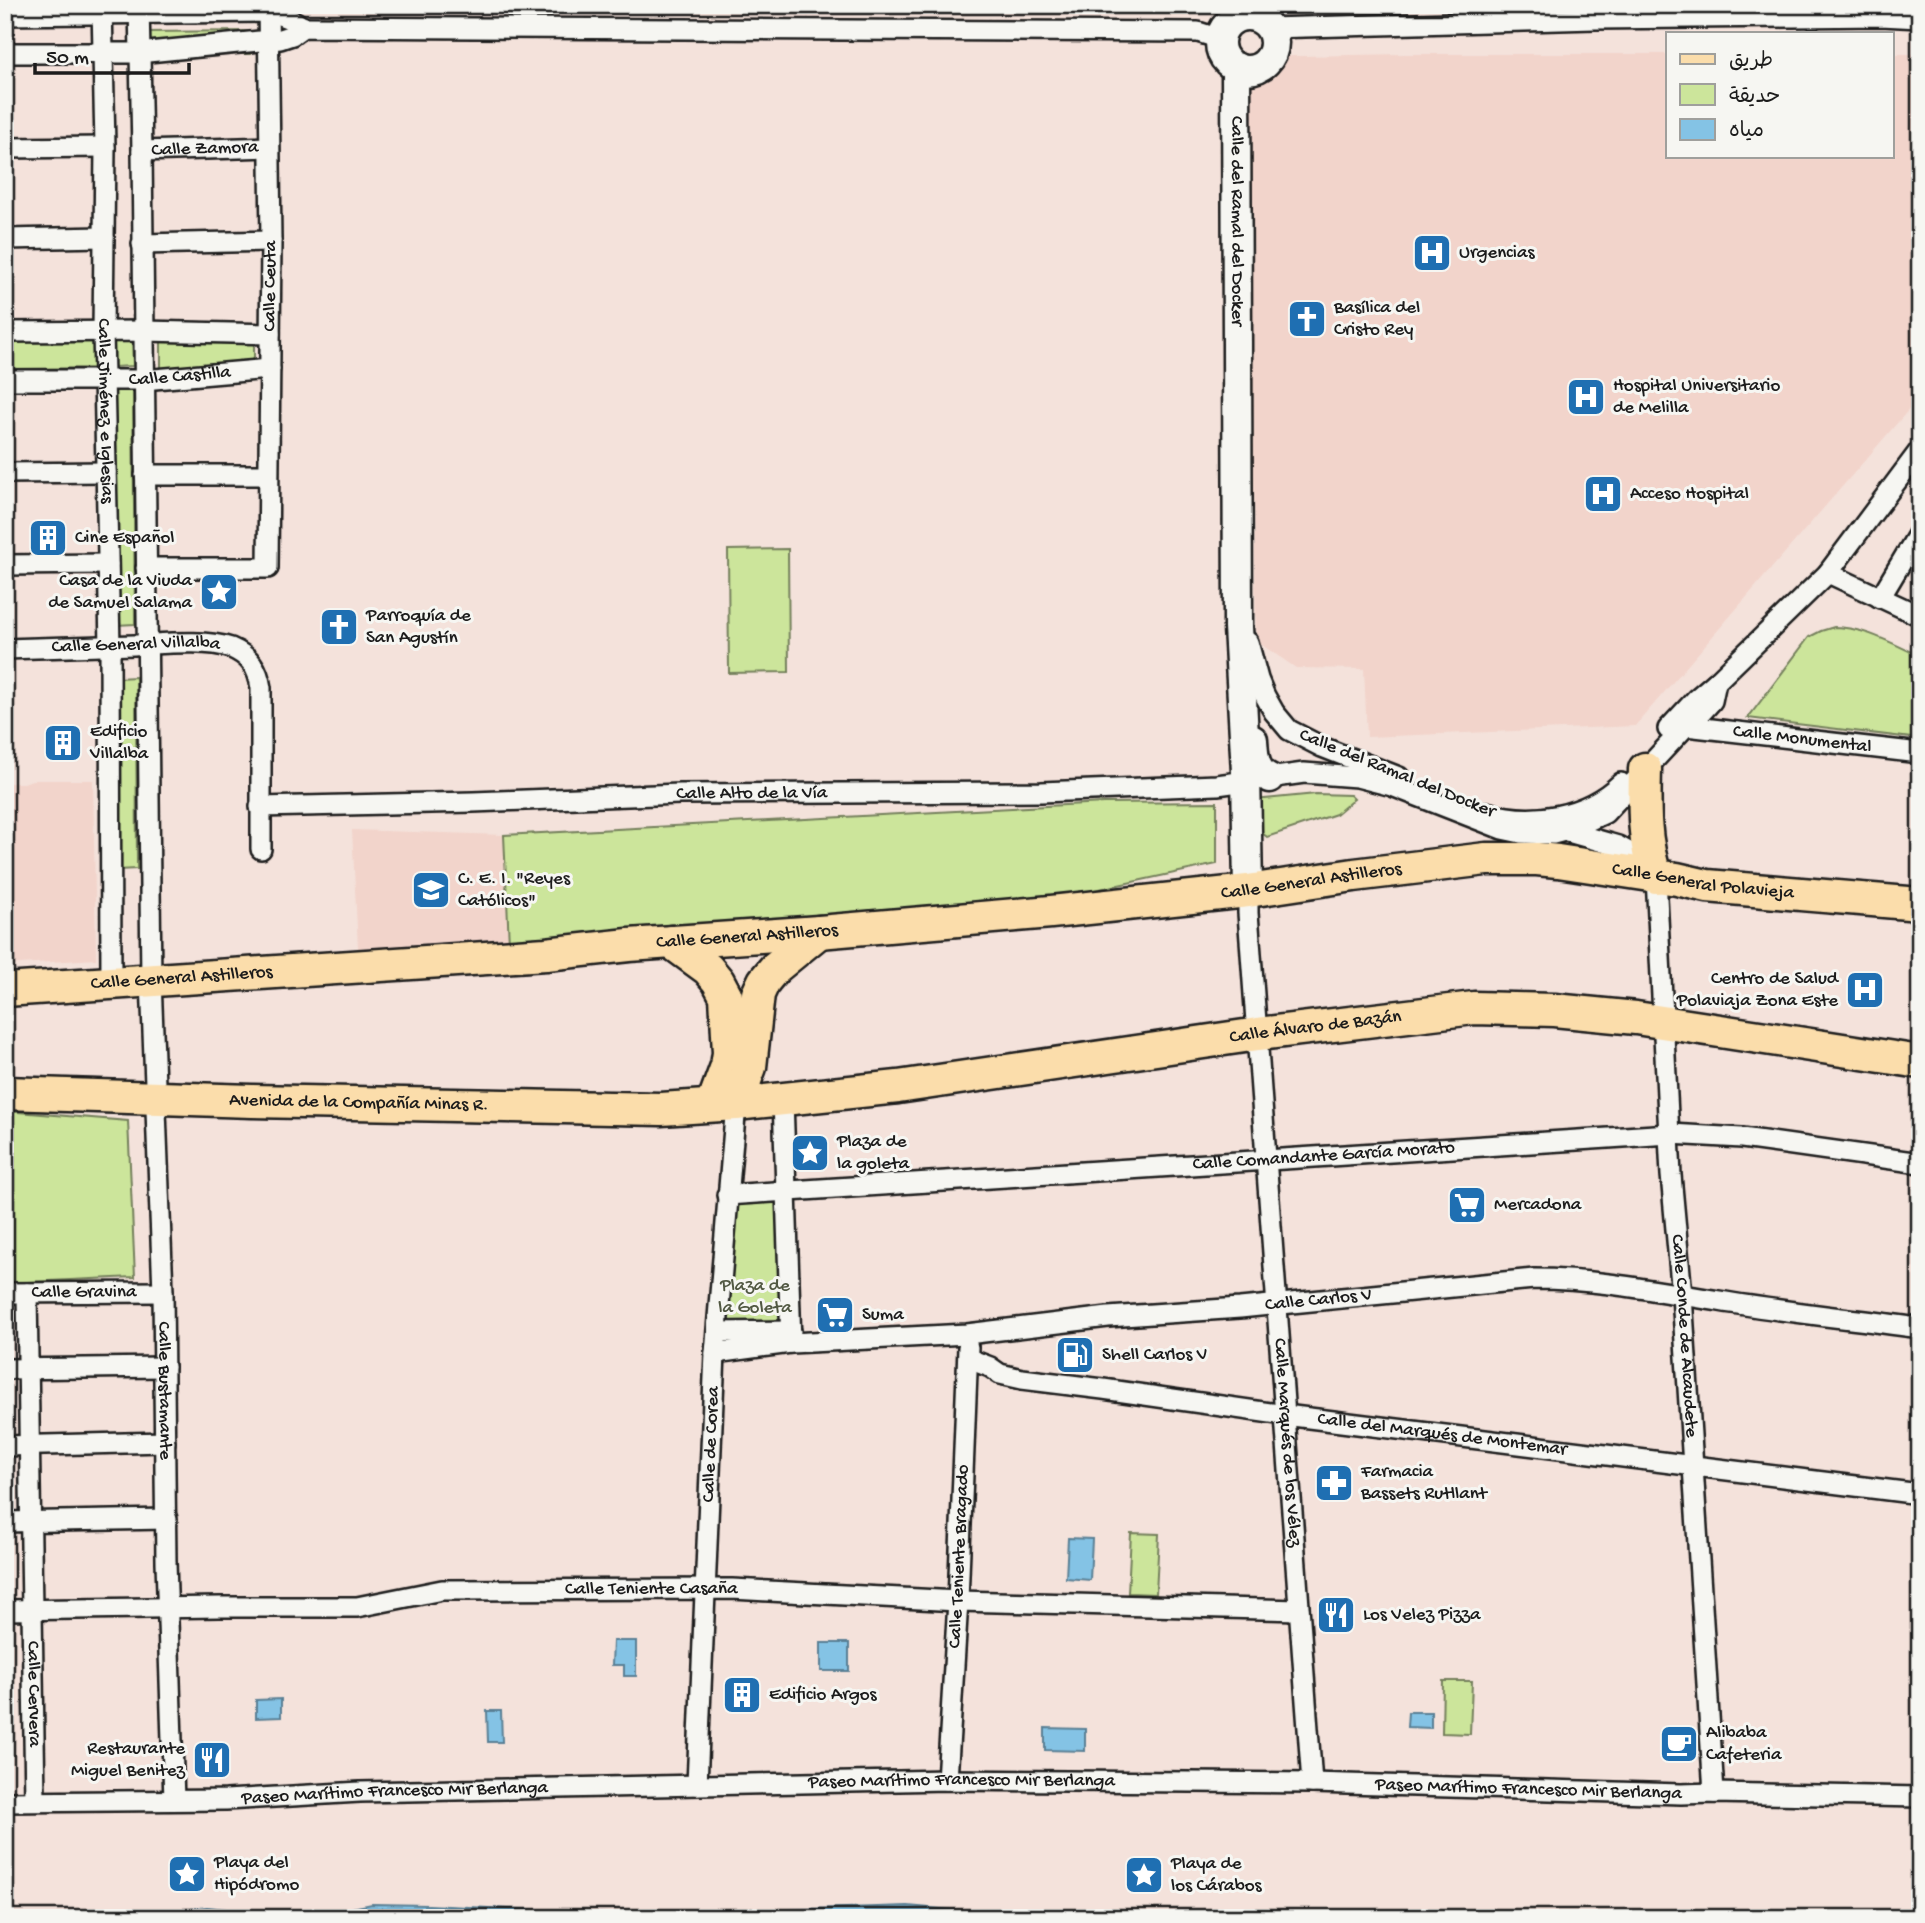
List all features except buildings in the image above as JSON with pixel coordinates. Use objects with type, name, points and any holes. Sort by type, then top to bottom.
[{"type":"main road","points":[[1242,16],[1258,18],[1269,28],[1273,45],[1267,60],[1252,69],[1230,64],[1222,52],[1230,21],[1242,16]]},
{"type":"main road","name":"Calle del Ramal del Docker","points":[[1236,67],[1238,627],[1245,772],[1257,779],[1248,891]]},
{"type":"main road","points":[[1645,769],[1646,840],[1656,877]]},
{"type":"main road","name":"Calle General Astilleros","points":[[5,990],[546,954],[1051,912],[1248,891],[1486,859]]},
{"type":"main road","name":"Calle General Polavieja","points":[[1486,859],[1559,861],[1707,886],[1920,904]]},
{"type":"main road","points":[[724,1105],[750,1066],[758,994],[764,981],[775,968],[819,932]]},
{"type":"main road","points":[[671,942],[708,969],[726,996],[729,1053],[724,1105]]},
{"type":"main road","name":"Calle Álvaro de Bazán","points":[[724,1105],[898,1087],[1258,1034],[1474,1008],[1553,1010],[1662,1022],[1920,1062]]},
{"type":"main road","name":"Avenida de la Compañía Minas R.","points":[[5,1093],[648,1109],[724,1105]]},
{"type":"street","points":[[5,15],[102,9],[268,9],[303,27],[1205,33],[1230,21]]},
{"type":"street","name":"Calle Jiménez e Iglesias","points":[[102,9],[105,147],[103,331],[110,646],[111,983]]},
{"type":"street","name":"Calle Jiménez e Iglesias","points":[[139,9],[151,980]]},
{"type":"street","name":"Calle Ceuta","points":[[146,568],[268,568],[271,242],[268,9]]},
{"type":"street","points":[[1269,28],[1881,11],[1920,18]]},
{"type":"street","points":[[5,53],[138,53],[268,41],[292,35],[303,27]]},
{"type":"street","points":[[5,148],[105,147]]},
{"type":"street","name":"Calle Zamora","points":[[142,150],[269,147]]},
{"type":"street","points":[[5,239],[104,237]]},
{"type":"street","points":[[142,244],[271,242]]},
{"type":"street","name":"Calle Castilla","points":[[5,332],[270,334]]},
{"type":"street","name":"Calle Castilla","points":[[5,380],[143,380],[270,369]]},
{"type":"street","points":[[1716,682],[1828,573],[1920,450]]},
{"type":"street","points":[[5,473],[106,472]]},
{"type":"street","points":[[145,475],[268,475]]},
{"type":"street","points":[[1880,598],[1920,531]]},
{"type":"street","points":[[5,565],[108,564]]},
{"type":"street","points":[[1828,573],[1920,616]]},
{"type":"street","name":"Calle del Ramal del Docker","points":[[1238,627],[1249,643],[1265,696],[1289,730],[1322,747],[1504,817],[1555,822],[1605,813],[1712,701],[1716,682]]},
{"type":"street","name":"Calle General Villalba","points":[[5,649],[146,644],[211,645],[230,648],[246,656],[257,670],[261,688],[260,807]]},
{"type":"street","name":"Calle del Ramal del Docker","points":[[1555,822],[1618,786],[1696,699],[1716,682]]},
{"type":"street","name":"Calle Monumental","points":[[1686,726],[1920,752]]},
{"type":"street","name":"Calle del Ramal del Docker","points":[[1257,779],[1304,773],[1357,777],[1392,786],[1502,829],[1553,834],[1555,822]]},
{"type":"street","name":"Calle Alto de la Vía","points":[[260,807],[680,794],[1041,792],[1217,785],[1257,779]]},
{"type":"street","points":[[260,807],[261,849]]},
{"type":"street","points":[[1555,822],[1579,836],[1618,846],[1656,877]]},
{"type":"street","points":[[1486,859],[1516,832]]},
{"type":"street","name":"Calle Conde de Alcaudete","points":[[1656,877],[1671,1175],[1694,1466],[1714,1793]]},
{"type":"street","name":"Calle Marqués de los Vélez","points":[[1248,891],[1312,1783]]},
{"type":"street","name":"Calle Bustamante","points":[[151,980],[163,1292],[166,1562],[174,1800]]},
{"type":"street","points":[[783,1099],[791,1337]]},
{"type":"street","name":"Calle de Corea","points":[[697,1785],[715,1353],[727,1195],[724,1105]]},
{"type":"street","name":"Calle Comandante García Morato","points":[[727,1195],[1670,1134],[1742,1138],[1920,1163]]},
{"type":"street","name":"Calle Carlos V","points":[[717,1332],[791,1337],[967,1334],[1108,1317],[1534,1279],[1595,1282],[1920,1328]]},
{"type":"street","name":"Calle Gravina","points":[[5,1293],[163,1292]]},
{"type":"street","name":"Calle Cervera","points":[[27,1293],[35,1800]]},
{"type":"street","name":"Calle Teniente Bragado","points":[[947,1780],[969,1359],[967,1334]]},
{"type":"street","name":"Calle Carlos V","points":[[715,1353],[791,1337]]},
{"type":"street","name":"Calle del Marqués de Montemar","points":[[969,1359],[1011,1378],[1920,1494]]},
{"type":"street","points":[[5,1369],[164,1367]]},
{"type":"street","points":[[5,1446],[165,1441]]},
{"type":"street","points":[[5,1522],[167,1519]]},
{"type":"street","name":"Calle Teniente Casaña","points":[[5,1610],[357,1607],[442,1590],[732,1589],[958,1601],[1299,1610]]},
{"type":"street","name":"Paseo Marítimo Francesco Mir Berlanga","points":[[5,1802],[226,1800],[360,1792],[947,1780],[1312,1783],[1681,1794],[1920,1797]]},
{"type":"shaded area","name":"Hospital Universitario de Melilla","points":[[1666,54],[1666,158],[1894,158],[1894,54],[1920,54],[1918,399],[1635,726],[1367,737],[1364,669],[1296,668],[1256,641],[1249,57]]},
{"type":"shaded area","points":[[93,780],[96,959],[5,965],[5,783]]},
{"type":"shaded area","name":"C. E. I. \"Reyes Católicos\"","points":[[352,830],[504,835],[509,944],[358,948]]},
{"type":"green space","points":[[251,31],[251,54],[145,54],[145,32]]},
{"type":"green space","points":[[113,339],[132,339],[133,366],[114,367]]},
{"type":"green space","points":[[93,341],[94,368],[5,369],[5,342]]},
{"type":"green space","points":[[161,341],[254,341],[254,370],[161,370]]},
{"type":"green space","points":[[133,388],[135,624],[116,625],[114,389]]},
{"type":"green space","points":[[788,549],[789,672],[729,673],[728,550]]},
{"type":"green space","points":[[1834,627],[1867,633],[1920,656],[1920,739],[1748,718],[1809,637]]},
{"type":"green space","points":[[136,677],[137,869],[118,870],[117,678]]},
{"type":"green space","points":[[1316,794],[1350,795],[1354,799],[1336,814],[1267,837],[1257,829],[1255,800]]},
{"type":"green space","points":[[1217,802],[1217,864],[1062,897],[509,944],[504,835],[1104,803]]},
{"type":"green space","points":[[5,1111],[128,1121],[135,1277],[5,1283]]},
{"type":"green space","name":"Plaza de la Goleta","points":[[729,1197],[780,1198],[786,1325],[722,1329]]},
{"type":"green space","points":[[1131,1533],[1159,1534],[1156,1594],[1128,1593]]},
{"type":"green space","points":[[1443,1681],[1472,1681],[1470,1734],[1442,1733]]},
{"type":"water","points":[[1068,1538],[1092,1539],[1090,1580],[1066,1578]]},
{"type":"water","points":[[613,1641],[636,1641],[636,1676],[624,1676],[624,1665],[612,1665]]},
{"type":"water","points":[[821,1643],[849,1643],[849,1671],[821,1671]]},
{"type":"water","points":[[281,1699],[281,1717],[256,1718],[256,1700]]},
{"type":"water","points":[[487,1711],[501,1711],[502,1742],[488,1742]]},
{"type":"water","points":[[1408,1712],[1431,1712],[1431,1728],[1407,1727]]},
{"type":"water","points":[[1045,1728],[1085,1729],[1085,1751],[1045,1750]]},
{"type":"water","points":[[372,1904],[628,1915],[908,1906],[1036,1918],[29,1918],[134,1916],[207,1907],[297,1916]]},
{"type":"place","name":"Urgencias","points":[[1432,253]]},
{"type":"place","name":"Basílica del Cristo Rey","points":[[1307,319]]},
{"type":"place","name":"Hospital Universitario de Melilla","points":[[1586,397]]},
{"type":"place","name":"Acceso Hospital","points":[[1603,494]]},
{"type":"place","name":"Cine Español","points":[[48,538]]},
{"type":"place","name":"Casa de la Viuda de Samuel Salama","points":[[219,592]]},
{"type":"place","name":"Parroquía de San Agustín","points":[[339,627]]},
{"type":"place","name":"Edificio Villalba","points":[[63,743]]},
{"type":"place","name":"C. E. I. \"Reyes Católicos\"","points":[[431,890]]},
{"type":"place","name":"Centro de Salud Polaviaja Zona Este","points":[[1865,990]]},
{"type":"place","name":"Plaza de la goleta","points":[[810,1153]]},
{"type":"place","name":"Mercadona","points":[[1467,1205]]},
{"type":"place","name":"Suma","points":[[835,1315]]},
{"type":"place","name":"Shell Carlos V","points":[[1075,1355]]},
{"type":"place","name":"Farmacia Bassets Rutllant","points":[[1334,1483]]},
{"type":"place","name":"Los Velez Pizza","points":[[1336,1615]]},
{"type":"place","name":"Edificio Argos","points":[[742,1695]]},
{"type":"place","name":"Alibaba Cafeteria","points":[[1679,1744]]},
{"type":"place","name":"Restaurante Miguel Benitez","points":[[212,1760]]},
{"type":"place","name":"Playa del Hipódromo","points":[[187,1874]]},
{"type":"place","name":"Playa de los Cárabos","points":[[1144,1875]]}]
